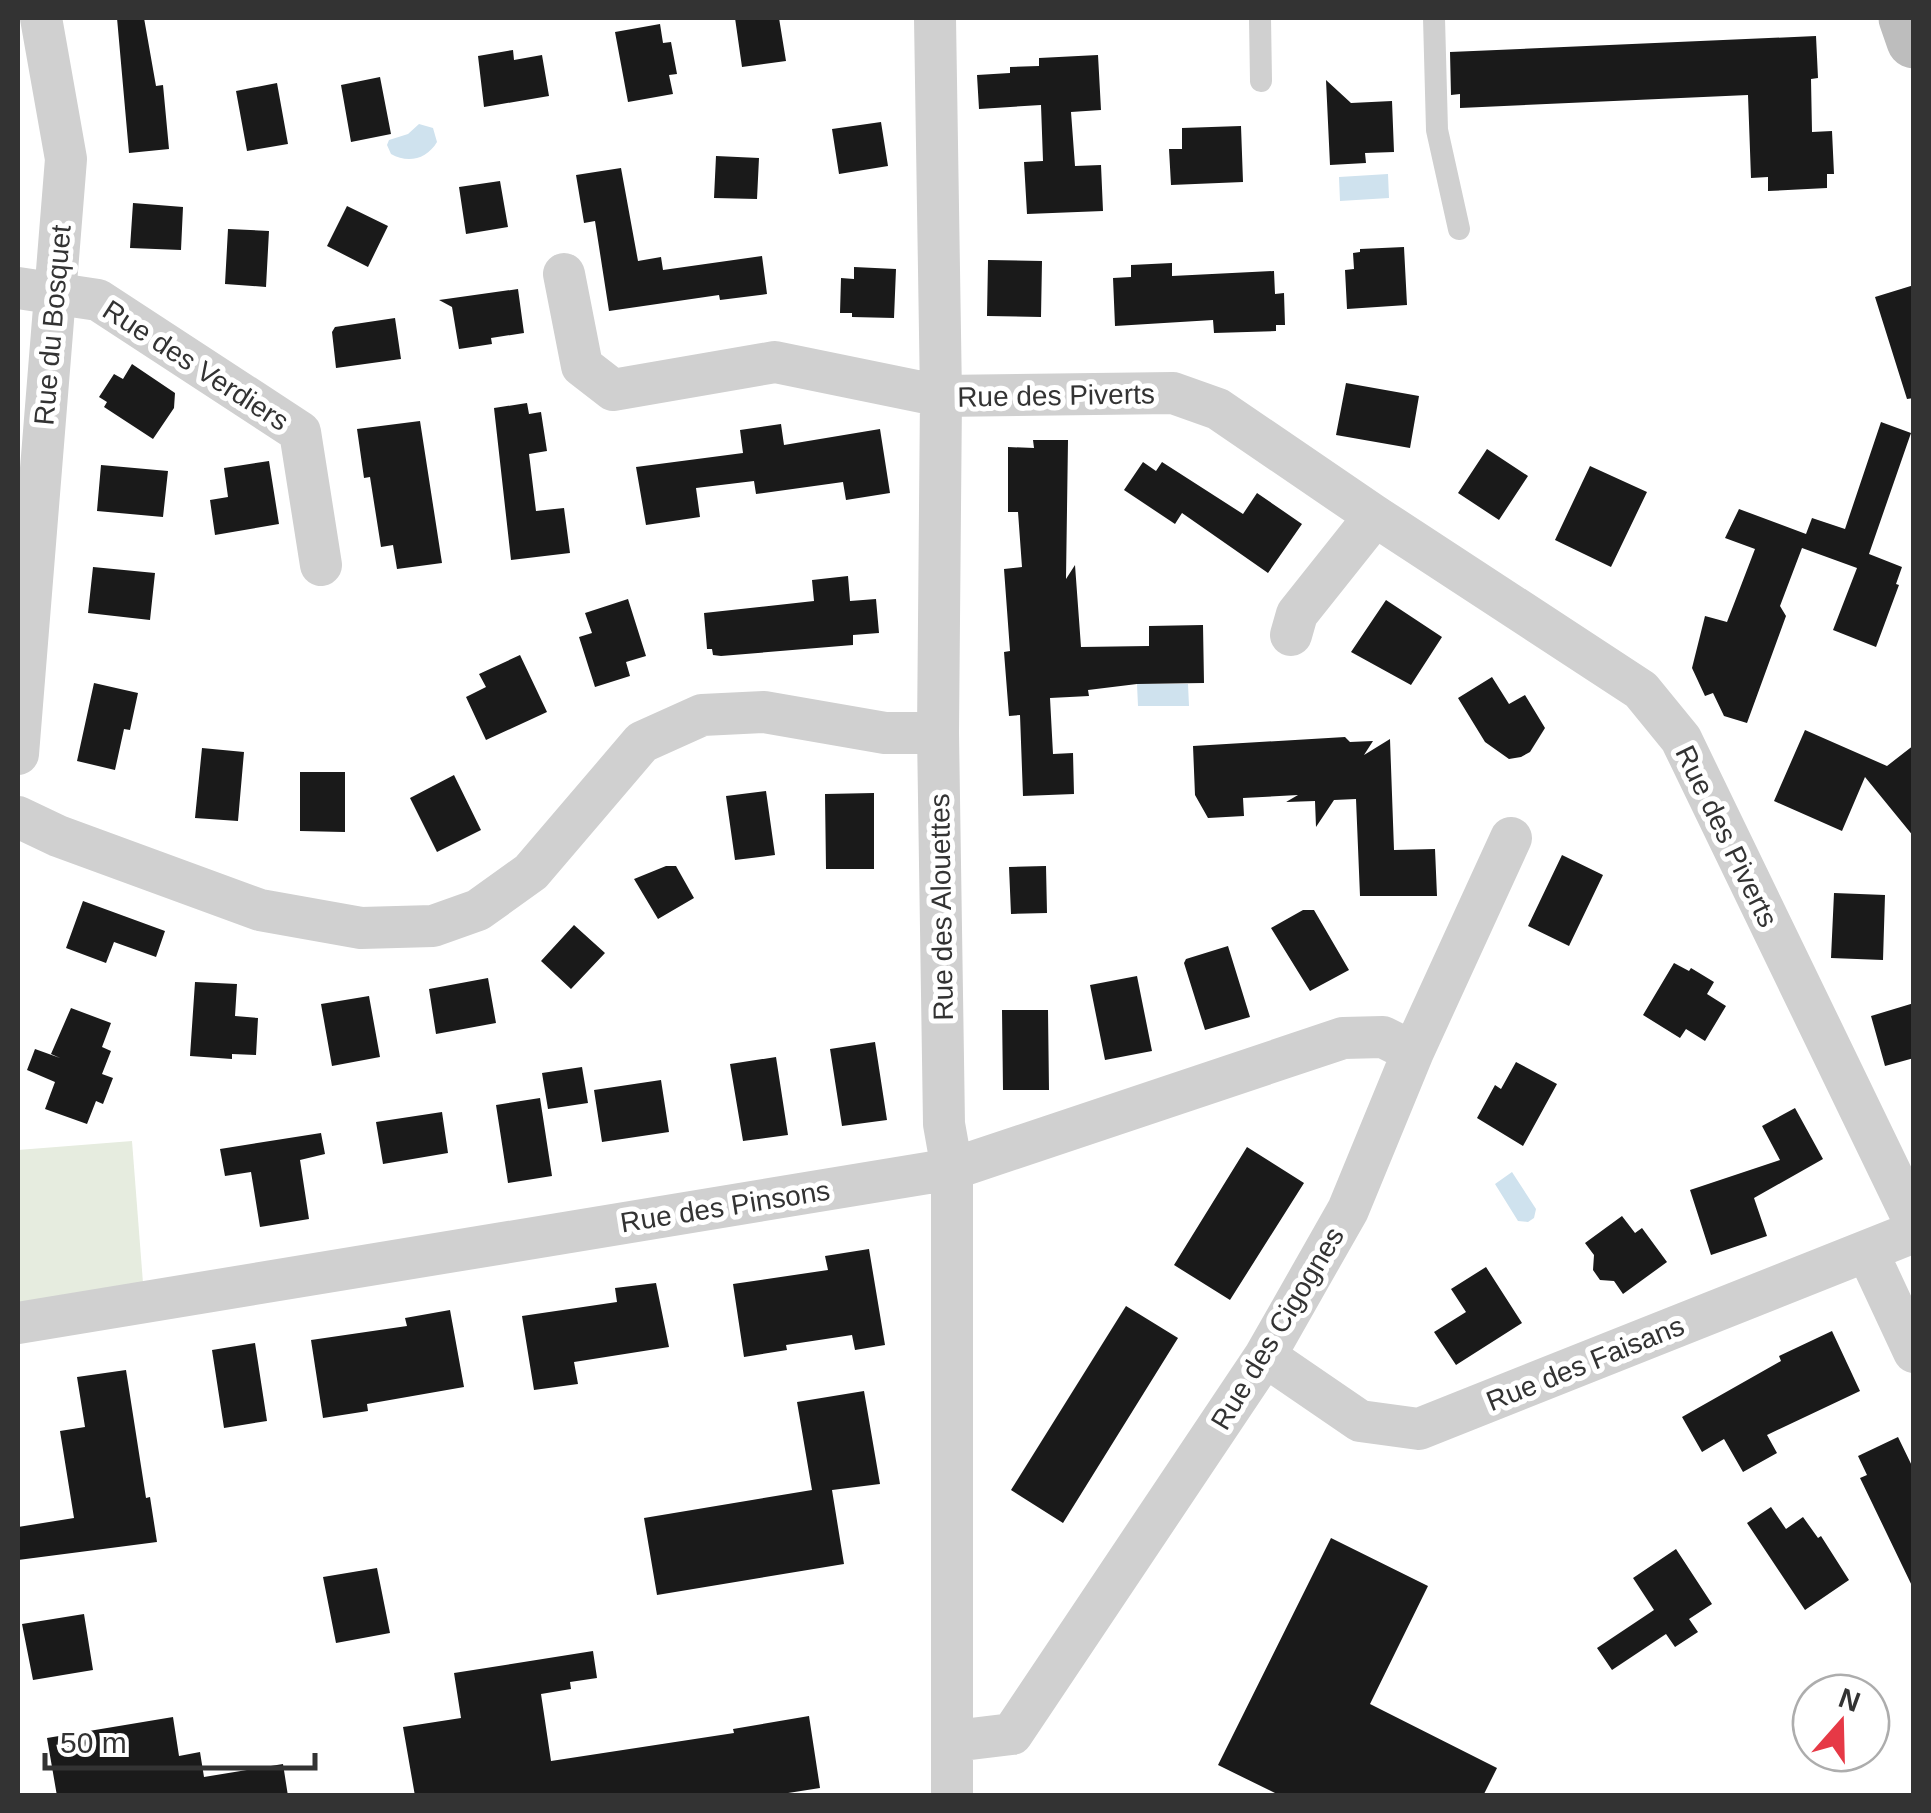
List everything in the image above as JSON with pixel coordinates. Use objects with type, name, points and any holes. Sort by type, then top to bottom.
[{"type":"street","name":"Rue du Bosquet","points":[[18,754],[36,290],[66,159],[41,18]]},
{"type":"street","name":"Rue des Alouettes","points":[[936,18],[941,396],[938,732],[944,1124],[952,1169],[952,1796]]},
{"type":"street","points":[[564,274],[582,366],[613,390],[775,362],[941,396]]},
{"type":"street","name":"Rue des Verdiers","points":[[36,290],[98,300],[300,432],[321,566]]},
{"type":"street","name":"Rue des Piverts","points":[[941,396],[1173,394],[1218,409],[1641,690],[1682,739],[1914,1221]]},
{"type":"street","points":[[1290,635],[1297,614],[1375,516]]},
{"type":"street","points":[[18,816],[58,836],[260,910],[362,928],[433,926],[478,910],[531,872],[642,742],[702,716],[764,712],[885,733],[938,732]]},
{"type":"street","name":"Rue des Cigognes","points":[[954,1741],[1012,1734],[1265,1356],[1348,1210],[1413,1052],[1511,838]]},
{"type":"street","name":"Rue des Pinsons","points":[[18,1323],[952,1169],[1343,1038],[1383,1038],[1413,1052]]},
{"type":"street","name":"Rue des Faisans","points":[[1265,1356],[1360,1421],[1420,1429],[1914,1232]]},
{"type":"street","points":[[1867,1251],[1914,1352]]},
{"type":"lane","points":[[1260,18],[1262,80]]},
{"type":"lane","points":[[1434,18],[1437,130],[1459,228]]},
{"type":"shaded area","points":[[132,1141],[143,1283],[18,1304],[18,1150]]},
{"type":"water","points":[[419,124],[433,128],[437,142],[433,148],[410,159],[391,154],[389,140],[408,134]]},
{"type":"water","points":[[1388,174],[1389,198],[1340,201],[1339,177]]},
{"type":"water","points":[[1137,684],[1188,684],[1189,706],[1138,706]]},
{"type":"water","points":[[1512,1172],[1536,1209],[1534,1218],[1528,1222],[1518,1221],[1495,1184]]},
{"type":"building","points":[[117,18],[144,18],[156,86],[163,85],[169,149],[129,153]]},
{"type":"building","points":[[735,18],[779,18],[786,61],[742,67]]},
{"type":"building","points":[[660,24],[663,43],[671,42],[677,74],[669,75],[673,94],[628,102],[615,32]]},
{"type":"building","points":[[1816,36],[1818,78],[1811,79],[1812,132],[1832,131],[1834,174],[1827,174],[1827,188],[1768,191],[1768,177],[1751,178],[1748,95],[1460,108],[1460,94],[1451,95],[1450,52]]},
{"type":"building","points":[[513,50],[514,60],[542,55],[549,96],[484,107],[478,56]]},
{"type":"building","points":[[1098,55],[1101,110],[1071,112],[1075,166],[1101,165],[1103,211],[1027,214],[1024,162],[1043,161],[1041,105],[979,109],[977,75],[1010,73],[1010,67],[1039,66],[1039,58]]},
{"type":"building","points":[[380,77],[391,134],[351,142],[341,85]]},
{"type":"building","points":[[1326,80],[1351,103],[1392,101],[1394,152],[1365,153],[1366,163],[1330,165]]},
{"type":"building","points":[[277,83],[288,144],[247,151],[236,91]]},
{"type":"building","points":[[881,122],[888,166],[839,174],[832,129]]},
{"type":"building","points":[[1241,126],[1243,182],[1171,185],[1169,149],[1182,149],[1182,128]]},
{"type":"building","points":[[716,156],[759,158],[757,199],[714,198]]},
{"type":"building","points":[[621,168],[638,261],[661,257],[663,270],[762,256],[767,294],[720,300],[719,295],[609,311],[595,221],[584,223],[576,175]]},
{"type":"building","points":[[500,181],[508,227],[466,234],[459,187]]},
{"type":"building","points":[[133,203],[183,207],[181,250],[130,248]]},
{"type":"building","points":[[347,206],[388,226],[368,267],[327,246]]},
{"type":"building","points":[[228,229],[269,231],[266,287],[225,284]]},
{"type":"building","points":[[1404,247],[1407,305],[1347,309],[1345,270],[1354,269],[1353,253],[1360,249]]},
{"type":"building","points":[[988,260],[1042,261],[1041,317],[987,316]]},
{"type":"building","points":[[1172,263],[1172,276],[1274,271],[1275,294],[1284,293],[1285,325],[1276,325],[1276,331],[1214,333],[1213,320],[1115,326],[1113,278],[1131,277],[1131,265]]},
{"type":"building","points":[[854,267],[896,269],[894,318],[840,313],[841,278],[854,279]]},
{"type":"building","points":[[1914,285],[1914,398],[1907,399],[1875,297]]},
{"type":"building","points":[[518,289],[524,333],[491,338],[492,344],[459,349],[452,307],[439,300]]},
{"type":"building","points":[[395,318],[401,359],[336,368],[332,332],[335,327]]},
{"type":"building","points":[[132,364],[175,393],[174,408],[153,439],[104,407],[107,402],[99,397],[114,374],[123,379]]},
{"type":"building","points":[[1346,383],[1419,396],[1410,448],[1336,435]]},
{"type":"building","points":[[527,403],[529,414],[541,412],[547,451],[529,454],[536,511],[564,508],[570,553],[511,560],[494,408]]},
{"type":"building","points":[[420,421],[442,563],[397,569],[393,545],[381,547],[370,477],[364,478],[357,429]]},
{"type":"building","points":[[1881,422],[1911,433],[1869,554],[1902,567],[1876,647],[1833,630],[1857,568],[1802,548],[1780,606],[1786,616],[1747,723],[1724,716],[1713,693],[1705,696],[1692,668],[1705,616],[1727,622],[1755,549],[1725,538],[1739,509],[1806,534],[1812,518],[1845,529]]},
{"type":"building","points":[[781,424],[784,445],[880,429],[890,493],[846,500],[843,482],[756,494],[754,481],[696,488],[700,517],[646,525],[636,467],[743,453],[740,430]]},
{"type":"building","points":[[1033,440],[1068,440],[1066,579],[1075,565],[1081,647],[1149,646],[1149,626],[1203,625],[1204,683],[1137,684],[1088,690],[1089,696],[1050,698],[1053,754],[1073,753],[1074,794],[1023,796],[1020,715],[1009,716],[1004,652],[1010,651],[1004,569],[1022,567],[1018,512],[1008,512],[1008,447],[1034,448]]},
{"type":"building","points":[[1487,449],[1528,476],[1499,520],[1458,493]]},
{"type":"building","points":[[269,461],[279,524],[215,535],[210,500],[228,497],[224,468]]},
{"type":"building","points":[[1143,462],[1156,471],[1162,462],[1243,514],[1257,493],[1302,524],[1268,573],[1182,513],[1175,524],[1124,490]]},
{"type":"building","points":[[101,465],[168,471],[163,517],[97,511]]},
{"type":"building","points":[[1590,466],[1647,492],[1611,567],[1555,540]]},
{"type":"building","points":[[93,567],[155,573],[150,620],[88,613]]},
{"type":"building","points":[[848,576],[850,601],[876,599],[879,633],[853,635],[853,645],[721,656],[707,649],[704,613],[814,601],[812,580]]},
{"type":"building","points":[[628,599],[646,656],[626,662],[630,676],[595,687],[579,637],[592,633],[585,613]]},
{"type":"building","points":[[1386,600],[1442,637],[1411,685],[1351,652]]},
{"type":"building","points":[[520,655],[547,712],[486,740],[466,697],[486,687],[479,674]]},
{"type":"building","points":[[1492,677],[1509,704],[1525,695],[1545,728],[1530,752],[1521,757],[1509,759],[1485,742],[1458,698]]},
{"type":"building","points":[[94,683],[138,693],[130,730],[124,729],[115,770],[77,761]]},
{"type":"building","points":[[1805,730],[1887,766],[1914,745],[1914,837],[1865,777],[1842,831],[1774,801]]},
{"type":"building","points":[[1345,737],[1350,742],[1373,741],[1364,755],[1390,739],[1394,850],[1435,849],[1437,896],[1360,896],[1356,799],[1334,800],[1316,827],[1315,801],[1286,802],[1298,795],[1243,798],[1244,816],[1208,818],[1195,795],[1193,746]]},
{"type":"building","points":[[202,748],[244,752],[238,821],[195,818]]},
{"type":"building","points":[[300,772],[345,772],[345,832],[300,831]]},
{"type":"building","points":[[454,775],[481,830],[437,852],[410,798]]},
{"type":"building","points":[[766,791],[775,855],[735,860],[726,796]]},
{"type":"building","points":[[874,793],[874,869],[826,869],[825,794]]},
{"type":"building","points":[[1562,855],[1603,875],[1569,946],[1528,926]]},
{"type":"building","points":[[676,866],[694,898],[658,919],[634,879]]},
{"type":"building","points":[[1046,866],[1047,913],[1011,914],[1009,867]]},
{"type":"building","points":[[1834,893],[1885,895],[1883,960],[1831,958]]},
{"type":"building","points":[[83,901],[165,931],[156,957],[114,942],[106,963],[66,948]]},
{"type":"building","points":[[1303,910],[1314,910],[1349,970],[1310,991],[1271,928]]},
{"type":"building","points":[[574,925],[605,953],[571,989],[541,961]]},
{"type":"building","points":[[1228,946],[1250,1017],[1205,1030],[1184,963],[1186,959]]},
{"type":"building","points":[[1674,963],[1714,982],[1707,994],[1726,1006],[1705,1041],[1686,1029],[1680,1038],[1643,1015]]},
{"type":"building","points":[[1137,976],[1152,1051],[1105,1060],[1090,985]]},
{"type":"building","points":[[488,978],[496,1023],[436,1034],[429,989]]},
{"type":"building","points":[[195,982],[237,984],[235,1016],[258,1018],[256,1055],[232,1054],[232,1059],[190,1056]]},
{"type":"building","points":[[369,996],[380,1057],[332,1066],[321,1004]]},
{"type":"building","points":[[1914,1003],[1914,1058],[1885,1066],[1871,1016]]},
{"type":"building","points":[[71,1008],[111,1023],[102,1047],[111,1051],[102,1074],[113,1078],[103,1104],[96,1101],[87,1124],[45,1109],[55,1082],[27,1070],[35,1049],[60,1058],[51,1054]]},
{"type":"building","points":[[1002,1010],[1048,1010],[1049,1090],[1003,1090]]},
{"type":"building","points":[[875,1042],[887,1120],[842,1126],[830,1049]]},
{"type":"building","points":[[776,1057],[788,1135],[743,1141],[730,1064]]},
{"type":"building","points":[[1516,1062],[1557,1084],[1523,1146],[1477,1118],[1495,1085],[1501,1089]]},
{"type":"building","points":[[582,1067],[588,1103],[548,1109],[542,1073]]},
{"type":"building","points":[[661,1080],[669,1132],[602,1142],[594,1090]]},
{"type":"building","points":[[540,1098],[552,1176],[508,1183],[496,1105]]},
{"type":"building","points":[[1795,1108],[1823,1159],[1754,1198],[1767,1236],[1711,1255],[1690,1190],[1780,1160],[1762,1126]]},
{"type":"building","points":[[442,1112],[448,1153],[383,1164],[376,1122]]},
{"type":"building","points":[[321,1133],[325,1154],[300,1160],[309,1219],[260,1227],[251,1172],[225,1176],[220,1149]]},
{"type":"building","points":[[1247,1147],[1304,1183],[1230,1300],[1174,1265]]},
{"type":"building","points":[[1622,1216],[1635,1233],[1642,1228],[1667,1262],[1623,1294],[1614,1281],[1600,1280],[1593,1270],[1594,1255],[1585,1243]]},
{"type":"building","points":[[869,1249],[885,1345],[855,1350],[852,1335],[786,1345],[787,1350],[744,1357],[733,1284],[828,1270],[825,1256]]},
{"type":"building","points":[[1486,1267],[1522,1323],[1456,1365],[1434,1332],[1466,1312],[1451,1289]]},
{"type":"building","points":[[656,1283],[669,1347],[574,1362],[578,1384],[534,1390],[522,1316],[617,1302],[615,1288]]},
{"type":"building","points":[[1126,1306],[1178,1338],[1063,1523],[1011,1490]]},
{"type":"building","points":[[450,1310],[464,1387],[367,1404],[368,1411],[323,1418],[311,1340],[407,1326],[405,1318]]},
{"type":"building","points":[[1832,1331],[1860,1391],[1767,1435],[1777,1453],[1743,1472],[1724,1439],[1702,1452],[1682,1417],[1781,1361],[1779,1356]]},
{"type":"building","points":[[255,1343],[267,1421],[224,1428],[212,1350]]},
{"type":"building","points":[[126,1370],[146,1498],[150,1497],[157,1542],[18,1560],[18,1527],[74,1518],[60,1431],[85,1427],[77,1377]]},
{"type":"building","points":[[864,1391],[880,1484],[832,1490],[844,1564],[657,1595],[644,1518],[812,1490],[797,1402]]},
{"type":"building","points":[[1898,1437],[1914,1470],[1914,1590],[1860,1478],[1867,1475],[1858,1456]]},
{"type":"building","points":[[1771,1507],[1786,1529],[1803,1517],[1818,1538],[1821,1536],[1849,1580],[1805,1610],[1747,1523]]},
{"type":"building","points":[[1331,1538],[1428,1586],[1370,1704],[1497,1768],[1483,1796],[1281,1796],[1218,1765]]},
{"type":"building","points":[[1676,1549],[1712,1604],[1689,1619],[1698,1632],[1675,1647],[1666,1634],[1612,1670],[1597,1648],[1654,1610],[1633,1578]]},
{"type":"building","points":[[377,1568],[390,1633],[336,1643],[323,1577]]},
{"type":"building","points":[[84,1614],[93,1670],[33,1680],[22,1624]]},
{"type":"building","points":[[593,1651],[597,1678],[570,1682],[571,1689],[541,1694],[551,1761],[734,1733],[733,1729],[809,1716],[820,1788],[769,1796],[415,1796],[403,1727],[461,1718],[454,1673]]},
{"type":"building","points":[[173,1717],[179,1756],[200,1752],[204,1777],[283,1764],[288,1796],[57,1796],[47,1738]]}]
